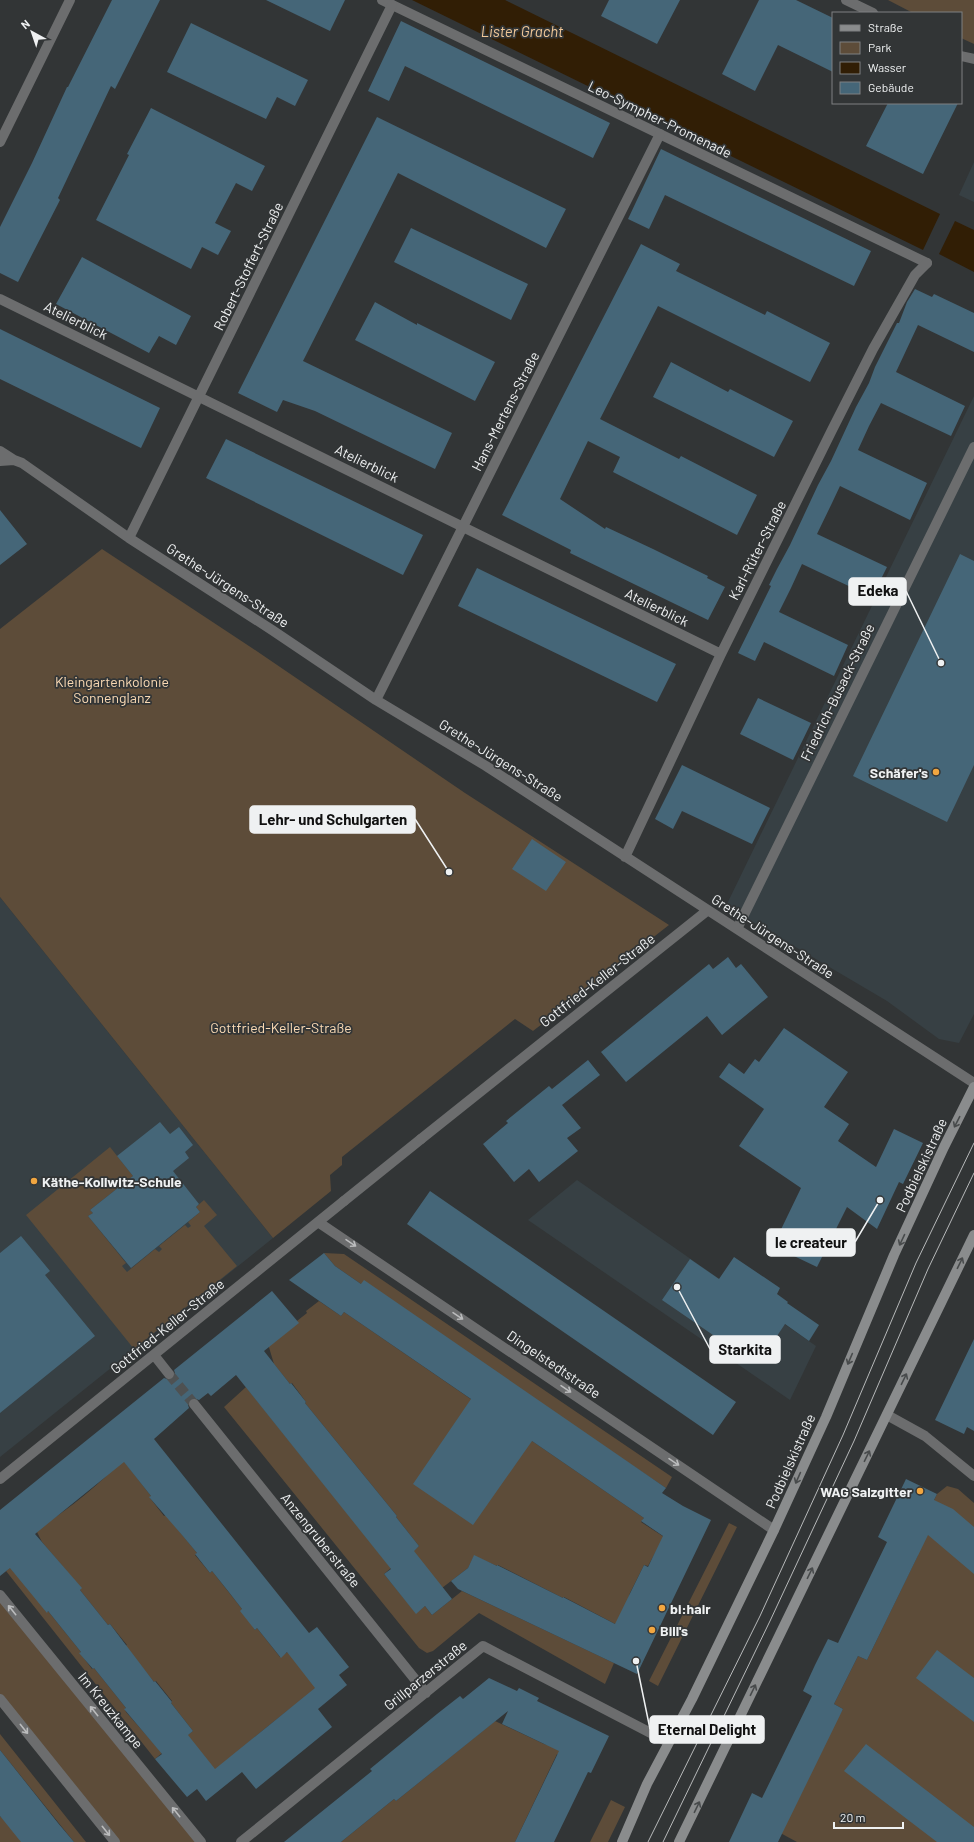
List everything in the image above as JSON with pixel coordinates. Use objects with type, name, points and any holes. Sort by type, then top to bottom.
[{"type":"main road","name":"Podbielskistraße","points":[[622,1842],[647,1784],[692,1699],[774,1530],[826,1417],[894,1255],[944,1147],[974,1087]]},
{"type":"main road","points":[[679,1842],[974,1235]]},
{"type":"street","points":[[0,142],[70,0]]},
{"type":"street","name":"Leo-Sympher-Promenade","points":[[382,0],[927,263]]},
{"type":"street","points":[[846,0],[871,12]]},
{"type":"street","name":"Robert-Stoffert-Straße","points":[[129,538],[392,5]]},
{"type":"street","points":[[962,56],[974,59]]},
{"type":"street","name":"Hans-Mertens-Straße","points":[[376,700],[660,134]]},
{"type":"street","name":"Karl-Rüter-Straße","points":[[625,857],[721,654],[873,349],[915,275],[927,263]]},
{"type":"street","name":"Atelierblick","points":[[0,299],[463,525],[721,654]]},
{"type":"street","name":"Friedrich-Busack-Straße","points":[[737,929],[974,448]]},
{"type":"street","name":"Grethe-Jürgens-Straße","points":[[0,451],[22,463],[129,538],[376,700],[486,766],[974,1083]]},
{"type":"street","points":[[0,461],[14,460]]},
{"type":"street","name":"Gottfried-Keller-Straße","points":[[0,1479],[421,1139],[708,910]]},
{"type":"street","name":"Dingelstedtstraße","points":[[318,1222],[774,1530]]},
{"type":"street","points":[[154,1355],[169,1374]]},
{"type":"street","name":"Anzengruberstraße","points":[[194,1404],[426,1693]]},
{"type":"street","points":[[887,1414],[925,1436],[974,1476]]},
{"type":"street","name":"Im Kreuzkampe","points":[[0,1595],[201,1842]]},
{"type":"street","name":"Grillparzerstraße","points":[[241,1842],[483,1646],[668,1742]]},
{"type":"street","points":[[0,1699],[115,1842]]},
{"type":"shaded area","points":[[974,162],[974,202],[959,195]]},
{"type":"shaded area","points":[[974,396],[974,1014],[959,1043],[939,1039],[887,1001],[726,906]]},
{"type":"shaded area","points":[[0,897],[273,1238],[0,1457]]},
{"type":"shaded area","points":[[577,1180],[816,1346],[790,1400],[528,1220]]},
{"type":"green space","points":[[888,0],[974,0],[974,44],[962,38],[962,12],[911,12]]},
{"type":"green space","name":"Kleingartenkolonie Sonnenglanz","points":[[102,549],[252,648],[465,793],[669,925],[533,1031],[515,1019],[342,1157],[342,1165],[330,1175],[331,1191],[273,1238],[0,897],[0,629]]},
{"type":"green space","points":[[110,1147],[133,1176],[90,1210],[93,1213],[88,1216],[126,1263],[122,1266],[127,1272],[155,1249],[159,1252],[162,1249],[159,1246],[185,1225],[188,1228],[191,1226],[188,1222],[200,1212],[196,1207],[204,1200],[217,1215],[204,1226],[237,1266],[134,1349],[26,1215]]},
{"type":"green space","points":[[324,1253],[344,1254],[672,1477],[666,1488],[361,1284],[335,1266]]},
{"type":"green space","points":[[319,1301],[341,1316],[344,1312],[644,1518],[641,1522],[664,1537],[648,1566],[644,1565],[630,1593],[619,1626],[498,1565],[497,1566],[474,1556],[468,1568],[442,1588],[412,1552],[419,1546],[396,1517],[397,1516],[305,1403],[306,1402],[292,1383],[290,1384],[274,1364],[268,1344],[307,1313],[306,1311]]},
{"type":"green space","points":[[246,1387],[391,1568],[384,1574],[416,1613],[425,1606],[432,1615],[462,1591],[614,1663],[605,1684],[479,1613],[433,1651],[427,1653],[419,1648],[224,1407]]},
{"type":"green space","points":[[123,1460],[151,1496],[150,1498],[164,1516],[166,1515],[197,1553],[195,1555],[210,1573],[212,1571],[242,1609],[255,1630],[257,1628],[280,1657],[289,1651],[319,1688],[266,1728],[215,1772],[186,1736],[193,1731],[171,1703],[172,1701],[156,1681],[154,1682],[125,1646],[127,1645],[110,1624],[108,1625],[80,1590],[81,1588],[42,1542],[36,1530],[81,1498]]},
{"type":"green space","points":[[947,1486],[958,1489],[974,1503],[974,1842],[797,1842],[773,1829],[843,1709],[834,1704],[858,1656],[867,1660],[918,1555],[909,1551],[937,1494]]},
{"type":"green space","points":[[729,1523],[737,1527],[658,1686],[649,1681]]},
{"type":"green space","points":[[12,1566],[47,1612],[48,1611],[81,1652],[80,1653],[92,1669],[94,1668],[126,1708],[126,1712],[162,1753],[155,1759],[6,1571]]},
{"type":"green space","points":[[0,1595],[201,1842],[115,1842],[0,1699]]},
{"type":"green space","points":[[495,1721],[544,1744],[563,1749],[559,1756],[557,1754],[515,1842],[341,1842],[394,1799],[396,1801]]},
{"type":"green space","points":[[0,1734],[86,1842],[74,1842],[0,1750]]},
{"type":"green space","points":[[611,1800],[625,1807],[608,1842],[590,1842]]},
{"type":"green space","points":[[0,1816],[25,1842],[0,1842]]},
{"type":"water","name":"Lister Gracht","points":[[412,0],[505,0],[940,214],[923,250]]},
{"type":"water","points":[[955,221],[974,230],[974,272],[939,254]]},
{"type":"building","points":[[112,0],[160,0],[115,89],[111,86],[58,198],[60,200],[18,282],[0,273],[0,227],[32,163],[67,87]]},
{"type":"building","points":[[266,0],[345,0],[330,31]]},
{"type":"building","points":[[609,0],[680,0],[657,44],[601,16]]},
{"type":"building","points":[[759,0],[796,0],[832,18],[832,72],[778,45],[755,91],[722,74]]},
{"type":"building","points":[[401,21],[610,123],[593,158],[405,66],[389,101],[368,91]]},
{"type":"building","points":[[191,23],[308,80],[295,106],[277,97],[266,119],[167,72]]},
{"type":"building","points":[[887,104],[958,104],[923,174],[866,146]]},
{"type":"building","points":[[151,108],[265,166],[252,191],[236,183],[215,223],[231,231],[218,255],[202,247],[191,269],[96,220],[129,155],[127,154]]},
{"type":"building","points":[[377,117],[566,209],[546,248],[398,173],[303,361],[452,433],[435,469],[315,411],[283,400],[277,412],[238,393]]},
{"type":"building","points":[[661,149],[871,251],[854,286],[665,195],[649,229],[628,219]]},
{"type":"building","points":[[411,228],[528,284],[511,320],[394,262]]},
{"type":"building","points":[[641,244],[680,264],[676,271],[765,315],[767,311],[830,343],[810,382],[658,306],[600,419],[679,459],[681,456],[757,495],[737,535],[613,472],[620,457],[588,441],[560,499],[605,529],[606,527],[653,549],[708,576],[707,578],[725,587],[708,620],[570,553],[571,550],[502,515]]},
{"type":"building","points":[[82,257],[191,316],[176,345],[159,336],[149,353],[56,304]]},
{"type":"building","points":[[915,289],[932,297],[934,294],[974,313],[974,352],[918,325],[896,372],[965,406],[951,436],[881,403],[869,426],[858,450],[927,483],[910,520],[840,486],[817,534],[887,567],[872,597],[802,564],[779,612],[848,645],[834,676],[764,642],[755,661],[738,653],[771,586],[769,585],[869,383],[875,367],[897,323],[899,323],[907,302]]},
{"type":"building","points":[[375,302],[417,325],[417,323],[495,362],[475,401],[355,340]]},
{"type":"building","points":[[0,329],[160,408],[141,448],[0,379]]},
{"type":"building","points":[[671,362],[728,392],[730,389],[793,421],[774,457],[653,397]]},
{"type":"building","points":[[226,439],[423,535],[403,575],[206,478]]},
{"type":"building","points":[[0,510],[27,544],[0,565]]},
{"type":"building","points":[[960,554],[974,561],[974,765],[947,822],[853,776]]},
{"type":"building","points":[[477,568],[676,664],[657,702],[458,606]]},
{"type":"building","points":[[758,698],[811,723],[793,760],[740,734]]},
{"type":"building","points":[[682,765],[770,808],[752,844],[682,811],[673,829],[655,819]]},
{"type":"building","points":[[532,839],[566,862],[546,891],[512,869]]},
{"type":"building","points":[[728,957],[736,968],[741,964],[768,997],[722,1035],[707,1016],[626,1082],[601,1052],[709,964],[713,969]]},
{"type":"building","points":[[784,1028],[848,1072],[824,1107],[849,1124],[838,1141],[876,1167],[894,1129],[923,1143],[903,1184],[899,1182],[877,1229],[847,1207],[817,1267],[773,1246],[801,1188],[739,1146],[764,1109],[719,1077],[729,1063],[744,1074],[755,1059],[759,1062]]},
{"type":"building","points":[[588,1060],[600,1075],[562,1105],[581,1128],[567,1138],[578,1151],[539,1182],[529,1169],[514,1182],[483,1144],[508,1123],[506,1121],[549,1086],[552,1089]]},
{"type":"building","points":[[160,1122],[170,1134],[179,1127],[193,1145],[185,1152],[189,1158],[173,1171],[199,1204],[196,1207],[200,1212],[131,1268],[88,1216],[93,1213],[90,1210],[133,1176],[117,1156]]},
{"type":"building","points":[[430,1191],[736,1402],[713,1435],[407,1224]]},
{"type":"building","points":[[21,1236],[50,1271],[45,1275],[95,1336],[0,1413],[0,1253]]},
{"type":"building","points":[[324,1253],[335,1266],[361,1284],[364,1280],[666,1488],[662,1493],[683,1506],[711,1520],[637,1674],[458,1589],[451,1581],[468,1568],[474,1555],[563,1597],[615,1624],[644,1565],[648,1567],[663,1536],[641,1521],[644,1518],[532,1441],[473,1525],[413,1484],[471,1399],[344,1312],[341,1316],[289,1280]]},
{"type":"building","points":[[734,1257],[780,1288],[777,1294],[788,1302],[787,1303],[819,1325],[809,1341],[785,1324],[769,1348],[760,1342],[748,1359],[662,1300],[690,1259],[719,1279]]},
{"type":"building","points":[[272,1291],[299,1323],[264,1351],[397,1516],[396,1517],[419,1546],[414,1551],[452,1599],[432,1615],[425,1606],[416,1614],[384,1574],[391,1569],[236,1375],[211,1396],[208,1393],[199,1400],[193,1398],[190,1399],[188,1405],[189,1408],[154,1439],[309,1633],[317,1627],[349,1667],[339,1675],[347,1685],[318,1709],[332,1727],[256,1789],[242,1772],[206,1801],[197,1789],[187,1797],[155,1759],[162,1754],[124,1709],[126,1708],[94,1668],[93,1669],[79,1653],[81,1652],[48,1611],[47,1613],[10,1568],[0,1576],[0,1510],[164,1378],[170,1380],[173,1379],[175,1373],[174,1370]],"holes":[[[124,1462],[151,1496],[149,1497],[197,1553],[195,1554],[210,1573],[212,1571],[242,1609],[240,1611],[255,1630],[257,1628],[281,1658],[287,1652],[315,1688],[215,1769],[188,1735],[193,1731],[171,1703],[172,1702],[155,1681],[154,1682],[110,1624],[108,1625],[80,1590],[82,1588],[35,1534]]]},
{"type":"building","points":[[974,1339],[974,1431],[967,1427],[964,1434],[935,1420]]},
{"type":"building","points":[[906,1479],[937,1494],[934,1500],[953,1509],[974,1527],[974,1574],[928,1535],[867,1660],[858,1656],[834,1704],[843,1709],[778,1842],[729,1842],[752,1793],[762,1798],[812,1696],[803,1691],[828,1639],[838,1643],[887,1542],[878,1537]]},
{"type":"building","points":[[937,1650],[974,1678],[974,1722],[916,1678]]},
{"type":"building","points":[[489,1678],[517,1691],[519,1688],[539,1698],[537,1701],[609,1736],[591,1773],[588,1772],[554,1842],[515,1842],[559,1751],[502,1724],[508,1711],[396,1801],[394,1799],[341,1842],[284,1842],[372,1771],[370,1769],[437,1714],[460,1696],[463,1699]]},
{"type":"building","points":[[866,1744],[974,1827],[974,1842],[937,1842],[844,1771]]},
{"type":"building","points":[[0,1750],[74,1842],[21,1842],[0,1816]]},
{"type":"tunnel","points":[[169,1374],[194,1404]]},
{"type":"tram line","points":[[648,1842],[760,1616],[843,1435],[916,1263],[974,1143]]},
{"type":"tram line","points":[[663,1842],[770,1621],[854,1441],[928,1269],[974,1173]]},
{"type":"place","name":"Edeka","points":[[941,663]]},
{"type":"place","name":"Schäfer's","points":[[936,772]]},
{"type":"place","name":"Lehr- und Schulgarten","points":[[449,872]]},
{"type":"place","name":"Käthe-Kollwitz-Schule","points":[[34,1181]]},
{"type":"place","name":"le createur","points":[[880,1200]]},
{"type":"place","name":"Starkita","points":[[677,1287]]},
{"type":"place","name":"WAG Salzgitter","points":[[920,1491]]},
{"type":"place","name":"bi:hair","points":[[662,1608]]},
{"type":"place","name":"Bill's","points":[[652,1630]]},
{"type":"place","name":"Eternal Delight","points":[[636,1661]]}]
